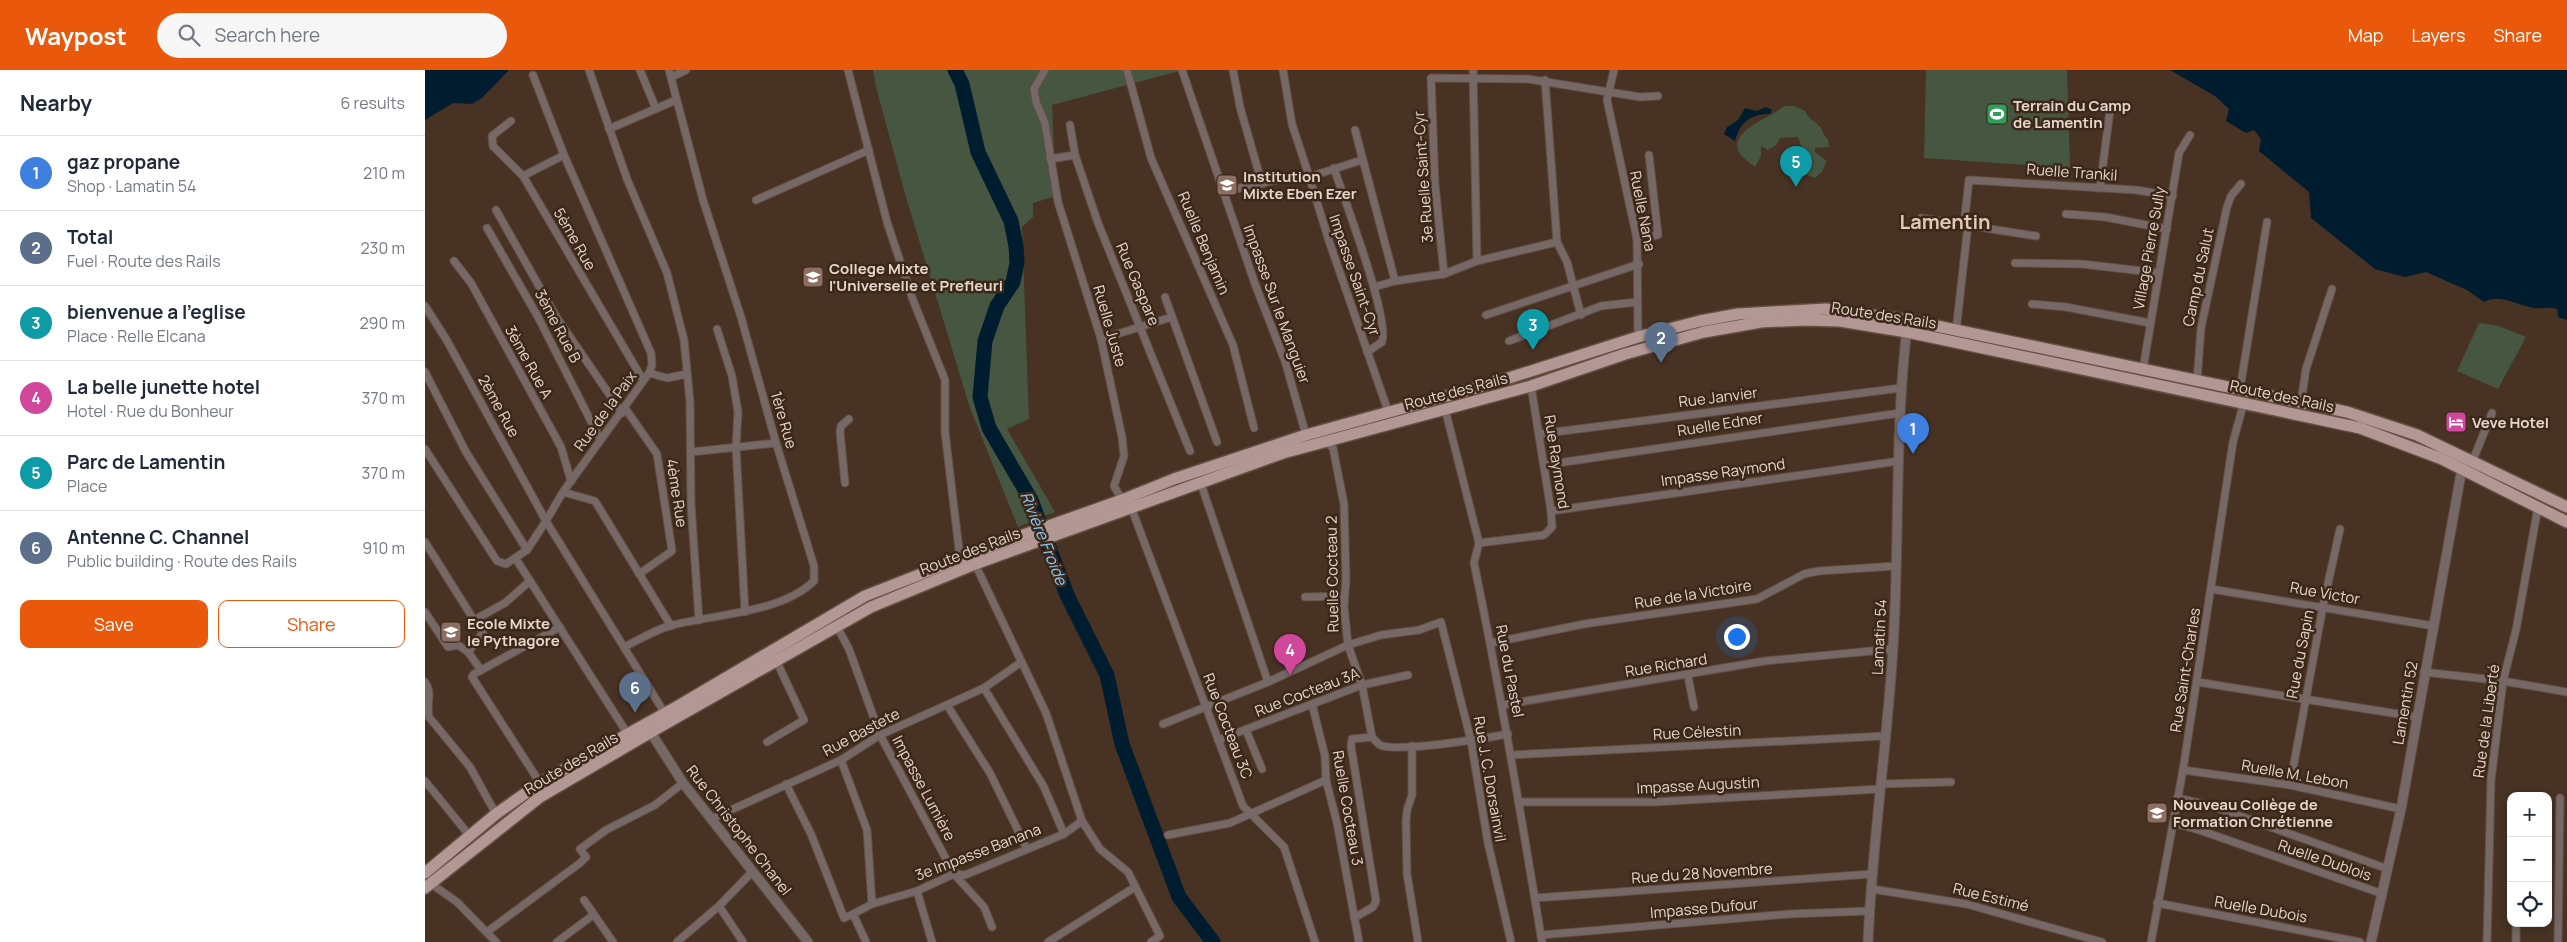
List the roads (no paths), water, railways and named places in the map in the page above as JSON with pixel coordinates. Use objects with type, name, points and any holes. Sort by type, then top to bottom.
[{"type":"main road","name":"Route des Rails","points":[[1127,503],[1174,479],[1306,434],[1487,385],[1639,337],[1700,321],[1780,310],[1826,309],[1908,320],[2347,412],[2385,423],[2473,460],[2566,506]]},
{"type":"main road","name":"Route des Rails","points":[[427,881],[469,835],[540,783],[627,733],[648,728],[665,712],[865,596],[960,558],[996,551],[1127,503],[1326,441],[1531,386],[1663,343],[1704,332],[1761,322],[1840,321],[1907,332],[2360,428],[2462,468],[2567,522]]},
{"type":"main road","name":"Route des Rails","points":[[427,881],[540,797],[648,728],[871,607],[975,564],[996,551]]},
{"type":"street","points":[[589,70],[641,215],[667,273],[684,340],[691,452],[691,504],[699,620]]},
{"type":"street","points":[[640,70],[656,109]]},
{"type":"street","points":[[670,74],[686,70]]},
{"type":"street","points":[[848,70],[896,248],[913,300],[945,380],[945,432],[960,558]]},
{"type":"street","name":"Ruelle Juste","points":[[1045,70],[1034,89],[1036,102],[1046,126],[1058,202],[1101,339],[1123,443],[1124,456],[1114,486],[1127,503]]},
{"type":"street","name":"Ruelle Benjamin","points":[[1127,70],[1151,158],[1233,345],[1254,428]]},
{"type":"street","name":"Impasse Sur le Manguier","points":[[1182,70],[1222,192],[1285,361],[1306,434]]},
{"type":"street","points":[[1233,70],[1240,107],[1262,184]]},
{"type":"street","name":"Impasse Saint-Cyr","points":[[1283,70],[1292,124],[1388,411]]},
{"type":"street","points":[[1473,70],[1477,261]]},
{"type":"street","points":[[1607,91],[1614,70]]},
{"type":"street","name":"1ère Rue","points":[[624,647],[671,626],[745,612],[802,592],[814,581],[814,566],[675,100],[670,74]]},
{"type":"street","name":"Rue de la Paix","points":[[516,560],[527,550],[563,492],[649,373],[652,365],[651,354],[564,155],[533,75]]},
{"type":"street","name":"3e Ruelle Saint-Cyr","points":[[1445,274],[1435,184],[1431,78],[1472,78]]},
{"type":"street","points":[[1472,78],[1545,80],[1640,97],[1658,96]]},
{"type":"street","points":[[1545,80],[1557,242],[1567,262],[1581,314]]},
{"type":"street","name":"Ruelle Nana","points":[[1607,91],[1607,105],[1637,239],[1639,337]]},
{"type":"street","points":[[609,129],[675,100]]},
{"type":"street","points":[[2100,188],[2110,110]]},
{"type":"street","name":"5ème Rue","points":[[511,121],[492,136],[493,146],[523,176],[643,380]]},
{"type":"street","name":"Rue Gaspare","points":[[1071,125],[1075,155],[1098,223],[1144,334],[1157,374],[1190,452]]},
{"type":"street","points":[[1355,130],[1395,281]]},
{"type":"street","name":"Village Pierre Sully","points":[[2143,369],[2179,153],[2191,135]]},
{"type":"street","points":[[756,200],[869,150]]},
{"type":"street","points":[[523,176],[564,155]]},
{"type":"street","points":[[1050,159],[1075,155]]},
{"type":"street","points":[[1637,239],[1658,234],[1649,155]]},
{"type":"street","points":[[1222,192],[1308,175],[1362,160]]},
{"type":"street","points":[[1334,168],[1374,287],[1384,337],[1379,346],[1367,352]]},
{"type":"street","name":"Ruelle Trankil","points":[[1966,224],[1969,180],[2136,190],[2173,196]]},
{"type":"street","name":"Camp du Salut","points":[[2197,381],[2201,328],[2227,206],[2231,196],[2241,184]]},
{"type":"street","points":[[497,210],[557,318],[623,410]]},
{"type":"street","points":[[2065,214],[2105,217],[2167,229]]},
{"type":"street","points":[[1921,218],[2036,236]]},
{"type":"street","points":[[2240,389],[2267,222]]},
{"type":"street","points":[[1956,331],[1966,224]]},
{"type":"street","name":"3ème Rue B","points":[[487,228],[539,318],[600,439]]},
{"type":"street","points":[[1374,287],[1395,281],[1445,274],[1477,261],[1557,242]]},
{"type":"street","name":"3ème Rue A","points":[[454,261],[471,283],[561,447],[571,481]]},
{"type":"street","points":[[2015,263],[2082,264],[2159,273]]},
{"type":"street","points":[[1486,315],[1639,264]]},
{"type":"street","points":[[2301,402],[2305,369],[2332,289]]},
{"type":"street","points":[[1165,297],[1217,442]]},
{"type":"street","points":[[1509,341],[1601,306],[1637,302]]},
{"type":"street","points":[[2032,304],[2066,307],[2150,323]]},
{"type":"street","name":"2ème Rue","points":[[425,306],[446,339],[545,521]]},
{"type":"street","points":[[1101,339],[1173,317]]},
{"type":"street","name":"Lamatin 54","points":[[1868,942],[1872,874],[1893,649],[1901,388],[1908,320]]},
{"type":"street","points":[[717,329],[732,376],[737,412],[736,447],[745,612]]},
{"type":"street","points":[[425,372],[466,452],[527,550]]},
{"type":"street","points":[[649,373],[667,378],[687,374]]},
{"type":"street","name":"Rue Raymond","points":[[1479,543],[1544,535],[1552,527],[1531,386]]},
{"type":"street","name":"Rue Janvier","points":[[1539,434],[1901,388]]},
{"type":"street","name":"Rue Saint-Charles","points":[[2151,942],[2183,770],[2233,442],[2244,402]]},
{"type":"street","name":"Rue du Pastel","points":[[1445,409],[1479,543],[1474,563],[1508,734],[1541,938]]},
{"type":"street","name":"4ème Rue","points":[[623,410],[657,454],[672,551],[639,574]]},
{"type":"street","name":"Ruelle Edner","points":[[1543,465],[1900,413]]},
{"type":"street","points":[[2473,460],[2491,413]]},
{"type":"street","points":[[845,483],[840,432],[841,426],[849,420]]},
{"type":"street","name":"Ruelle Cocteau 2","points":[[1326,441],[1333,448],[1345,504],[1346,580],[1344,596],[1348,645],[1362,685],[1372,737]]},
{"type":"street","points":[[691,452],[776,443]]},
{"type":"street","points":[[425,449],[497,561],[506,564],[516,560],[627,733]]},
{"type":"street","name":"Impasse Raymond","points":[[1551,511],[1899,461]]},
{"type":"street","name":"Lamentin 52","points":[[2371,942],[2401,809],[2462,468]]},
{"type":"street","points":[[1200,481],[1268,682]]},
{"type":"street","points":[[563,492],[595,502],[671,626]]},
{"type":"street","name":"Rue Cocteau 3C","points":[[1127,503],[1243,806],[1285,847],[1315,942]]},
{"type":"street","name":"Rue de la Liberté","points":[[2487,942],[2491,780],[2503,681],[2516,630],[2538,507]]},
{"type":"street","points":[[545,521],[665,712]]},
{"type":"street","name":"Rue du Sapin","points":[[2290,784],[2323,606],[2340,529]]},
{"type":"street","points":[[425,542],[483,633],[468,652]]},
{"type":"street","points":[[975,564],[1020,663],[1046,713],[1082,821],[1100,849],[1128,872],[1160,936],[1151,942]]},
{"type":"street","name":"Rue de la Victoire","points":[[1491,643],[1584,624],[1757,599],[1804,574],[1819,571],[1896,566]]},
{"type":"street","points":[[474,620],[505,603],[530,581]]},
{"type":"street","name":"Rue Victor","points":[[2211,589],[2323,606],[2434,626]]},
{"type":"street","points":[[1305,596],[1344,596]]},
{"type":"street","points":[[425,612],[448,647],[458,645],[468,652],[481,670]]},
{"type":"street","name":"Rue J. C. Dorsainvil","points":[[1348,645],[1381,635],[1419,630],[1441,622],[1471,741],[1487,843],[1511,942]]},
{"type":"street","name":"Impasse Lumière","points":[[836,625],[852,657],[880,735],[954,874],[984,907],[992,927]]},
{"type":"street","points":[[540,783],[473,680],[474,674],[560,626]]},
{"type":"street","points":[[1163,724],[1268,682],[1348,645]]},
{"type":"street","name":"Rue Richard","points":[[1502,705],[1688,676],[1765,661],[1893,649]]},
{"type":"street","points":[[767,742],[804,720],[776,660]]},
{"type":"street","name":"Rue Bastete","points":[[711,819],[841,760],[880,735],[984,688],[1020,663]]},
{"type":"street","points":[[2424,672],[2503,681],[2567,692]]},
{"type":"street","name":"Rue Cocteau 3A","points":[[1218,740],[1362,685],[1408,675]]},
{"type":"street","points":[[1688,676],[1694,707]]},
{"type":"street","points":[[425,682],[429,692],[427,708],[429,716],[470,767],[496,814]]},
{"type":"street","points":[[2197,682],[2417,717]]},
{"type":"street","points":[[984,688],[1043,787],[1064,834]]},
{"type":"street","name":"Ruelle Cocteau 3","points":[[1312,704],[1325,756],[1325,780],[1337,823],[1359,942]]},
{"type":"street","points":[[947,705],[990,773],[1027,849]]},
{"type":"street","name":"Rue Christophe Chanel","points":[[648,728],[683,783],[808,942]]},
{"type":"street","points":[[1246,730],[1262,769]]},
{"type":"street","points":[[1372,737],[1384,746],[1412,746],[1471,741],[1508,734]]},
{"type":"street","name":"Rue Célestin","points":[[1511,755],[1884,736]]},
{"type":"street","name":"Ruelle Cocteau 3","points":[[1354,918],[1373,907],[1375,901],[1361,821],[1351,746],[1352,739],[1372,737]]},
{"type":"street","points":[[1412,746],[1412,795],[1407,810],[1406,822],[1407,874],[1418,942]]},
{"type":"street","points":[[841,760],[867,830],[872,904]]},
{"type":"street","name":"Ruelle M. Lebon","points":[[2183,770],[2290,784],[2401,809]]},
{"type":"street","points":[[1168,835],[1230,823],[1325,780]]},
{"type":"street","points":[[425,782],[469,835]]},
{"type":"street","name":"Impasse Augustin","points":[[1518,802],[1654,802],[1951,782]]},
{"type":"street","points":[[487,932],[581,863],[586,858],[581,849],[606,830],[655,805],[683,783]]},
{"type":"street","points":[[786,784],[811,834],[844,918],[853,914],[866,942]]},
{"type":"street","points":[[2177,798],[2212,806],[2387,870]]},
{"type":"street","points":[[2558,942],[2560,798]]},
{"type":"street","name":"3e Impasse Banana","points":[[853,914],[872,904],[917,891],[954,874],[965,875],[1064,834],[1082,821]]},
{"type":"street","name":"Ruelle Dublois","points":[[2173,823],[2199,830],[2383,894]]},
{"type":"street","points":[[677,942],[719,906],[752,872]]},
{"type":"street","name":"Rue du 28 Novembre","points":[[1535,898],[1872,874]]},
{"type":"street","points":[[427,881],[457,902],[496,942]]},
{"type":"street","points":[[1048,942],[1135,887]]},
{"type":"street","name":"Rue Estimé","points":[[1871,889],[1966,904],[2102,942]]},
{"type":"street","points":[[917,891],[932,942]]},
{"type":"street","points":[[585,900],[593,915],[613,942]]},
{"type":"street","name":"Ruelle Dubois","points":[[2157,903],[2359,942]]},
{"type":"street","points":[[719,906],[743,942]]},
{"type":"street","name":"Impasse Dufour","points":[[1541,938],[1789,914],[1869,910]]},
{"type":"street","points":[[557,942],[593,915]]},
{"type":"street","points":[[2516,927],[2516,942]]},
{"type":"water","points":[[425,70],[509,70],[482,98],[472,104],[453,103],[425,120]]},
{"type":"water","points":[[2170,70],[2567,70],[2567,320],[2558,317],[2557,309],[2554,308],[2528,307],[2503,299],[2484,302],[2467,290],[2426,272],[2405,277],[2375,269],[2311,218],[2309,192],[2259,151],[2261,139],[2254,130],[2246,133],[2226,121],[2229,109],[2215,96]]},
{"type":"water","points":[[1766,107],[1772,110],[1770,114],[1763,114],[1747,120],[1737,134],[1735,141],[1724,134],[1727,127],[1738,120],[1745,108],[1757,111]]},
{"type":"waterway","name":"Rivière Froide","points":[[955,70],[962,84],[978,152],[1011,221],[1016,246],[1017,263],[1013,282],[997,306],[985,341],[980,397],[989,428],[1031,500],[1067,595],[1107,675],[1122,744],[1179,897],[1213,942]]},
{"type":"place","name":"Terrain du Camp de Lamentin","points":[[1997,114]]},
{"type":"place","name":"Institution Mixte Eben Ezer","points":[[1227,185]]},
{"type":"place","name":"Parc de Lamentin","points":[[1796,187]]},
{"type":"place","name":"College Mixte l'Universelle et Prefleuri","points":[[813,277]]},
{"type":"place","name":"bienvenue a l'eglise","points":[[1533,350]]},
{"type":"place","name":"Total","points":[[1661,363]]},
{"type":"place","name":"Veve Hotel","points":[[2456,422]]},
{"type":"place","name":"gaz propane","points":[[1913,454]]},
{"type":"place","name":"Ecole Mixte le Pythagore","points":[[451,632]]},
{"type":"place","name":"La belle junette hotel","points":[[1290,675]]},
{"type":"place","name":"Antenne C. Channel","points":[[635,713]]},
{"type":"place","name":"Nouveau Collège de Formation Chrétienne","points":[[2157,813]]},
{"type":"district","name":"Lamentin","points":[[1945,221]]}]
